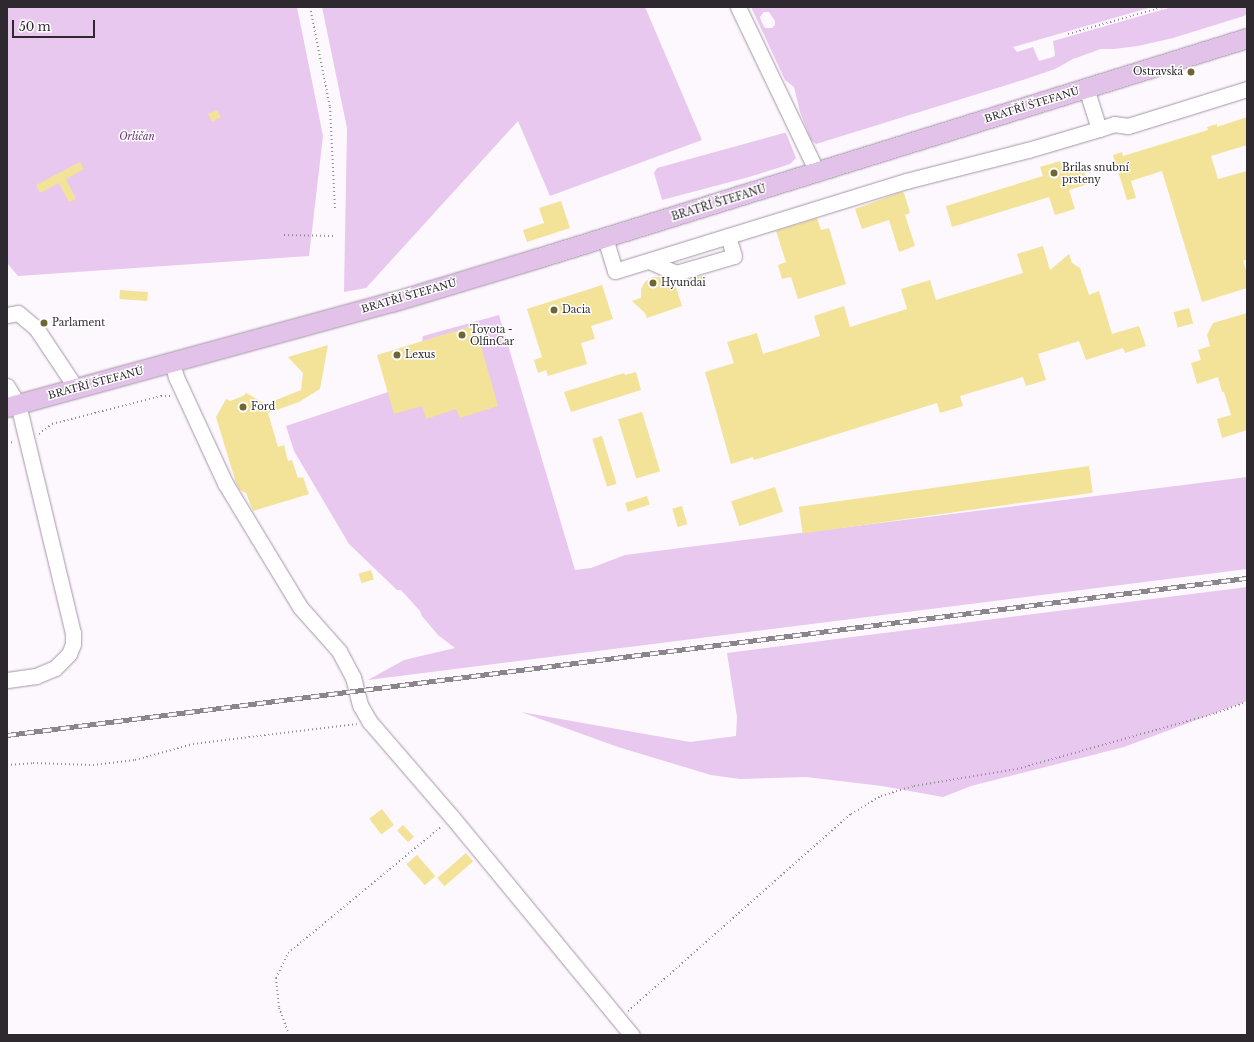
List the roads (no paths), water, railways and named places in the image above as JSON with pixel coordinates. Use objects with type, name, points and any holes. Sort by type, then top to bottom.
[{"type":"main road","name":"BRATŘÍ ŠTEFANŮ","points":[[12,406],[392,302],[605,238],[1247,39]]},
{"type":"street","points":[[738,7],[817,172]]},
{"type":"street","points":[[1086,88],[1099,129]]},
{"type":"street","points":[[605,238],[615,271],[906,182],[1028,150],[1114,124],[1128,126],[1247,89]]},
{"type":"street","points":[[649,261],[676,273],[734,256],[728,236]]},
{"type":"street","points":[[7,315],[18,313],[36,328],[76,388]]},
{"type":"street","points":[[172,362],[176,377],[225,483],[300,607],[339,652],[354,677],[360,705],[370,722],[452,817],[632,1035]]},
{"type":"street","points":[[7,386],[12,406],[26,438],[73,633],[73,644],[69,654],[55,668],[36,676],[7,680]]},
{"type":"railway","points":[[7,735],[1247,578]]},
{"type":"place","name":"Ostravská","points":[[1191,72]]},
{"type":"place","name":"Brilas snubní prsteny","points":[[1054,173]]},
{"type":"place","name":"Hyundai","points":[[653,283]]},
{"type":"place","name":"Dacia","points":[[554,310]]},
{"type":"place","name":"Parlament","points":[[44,323]]},
{"type":"place","name":"Toyota - OlfinCar","points":[[462,335]]},
{"type":"place","name":"Lexus","points":[[397,355]]},
{"type":"place","name":"Ford","points":[[243,407]]},
{"type":"park label","name":"Orličan","points":[[137,137]]}]
